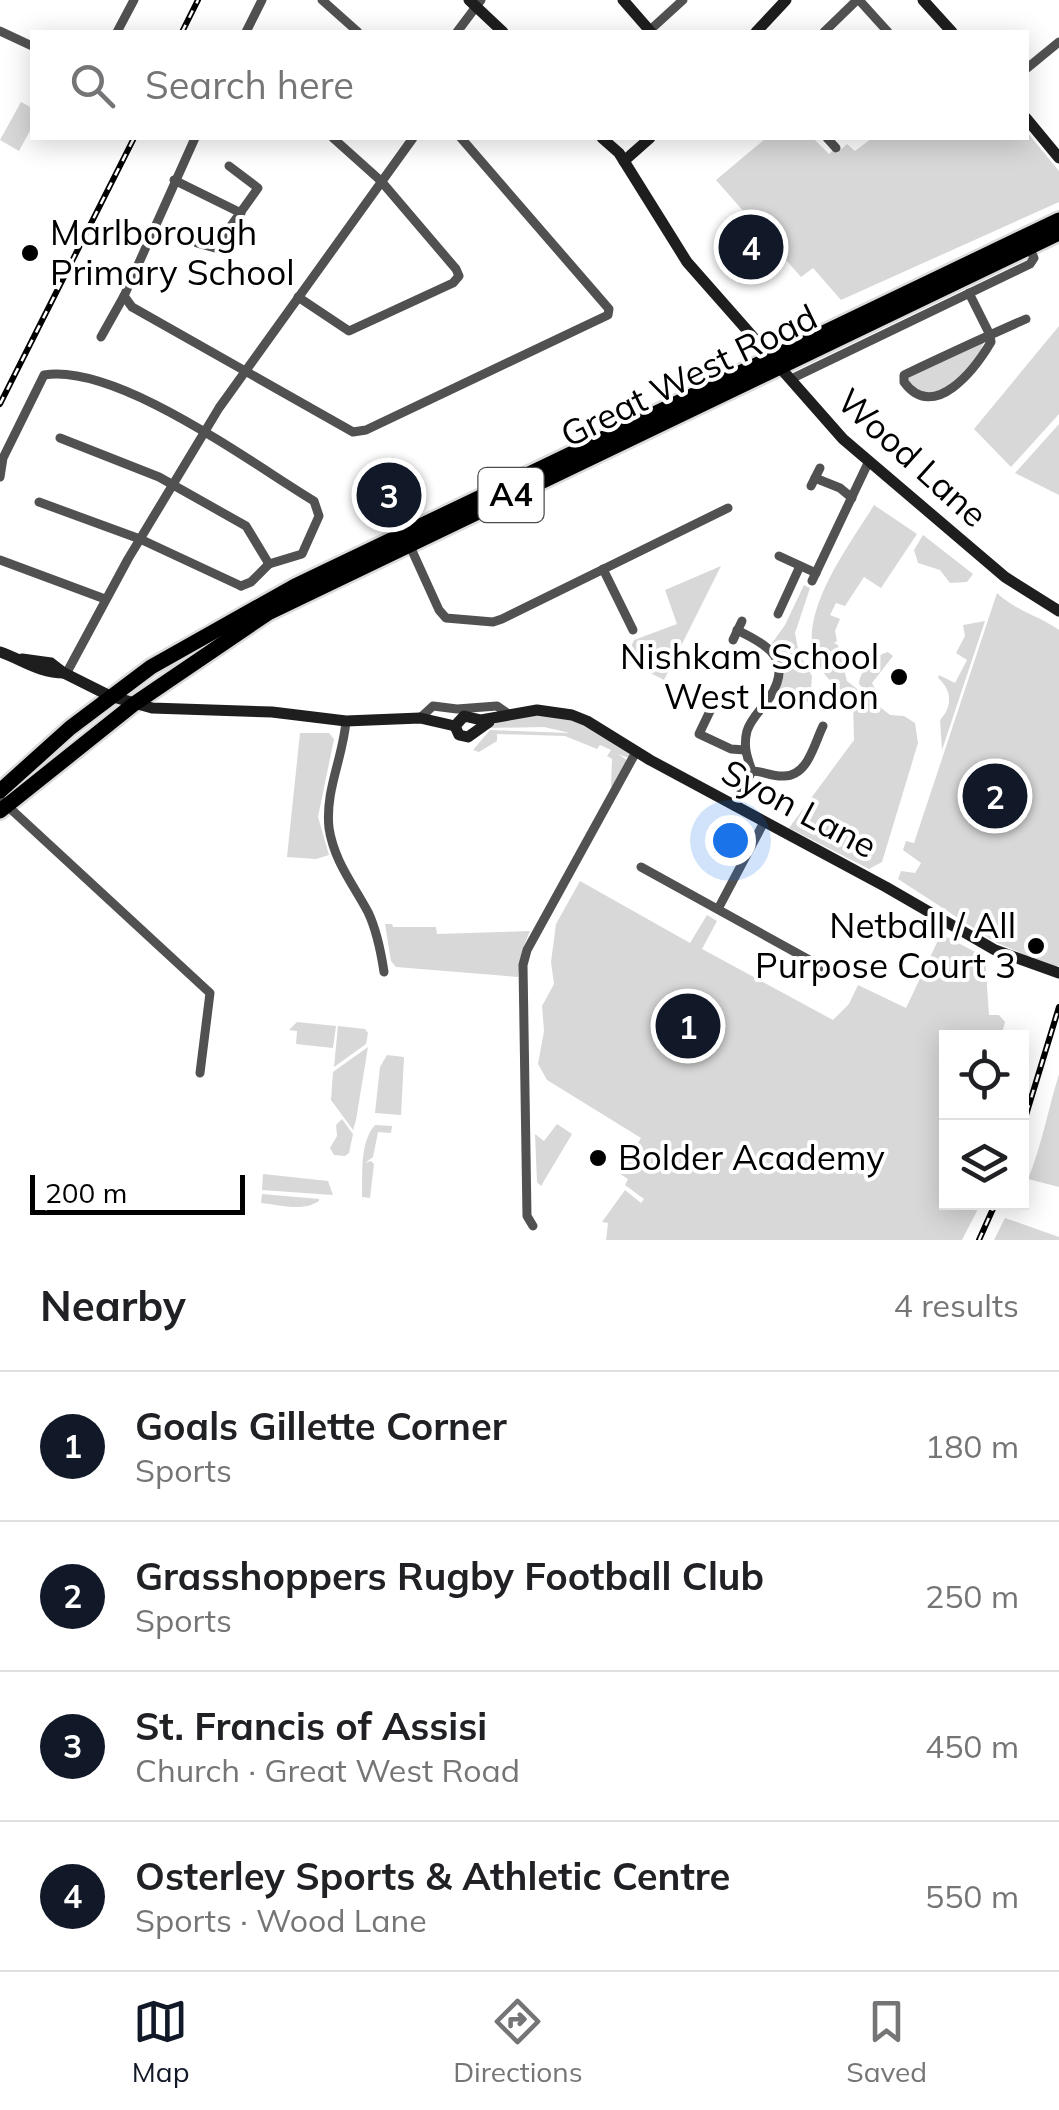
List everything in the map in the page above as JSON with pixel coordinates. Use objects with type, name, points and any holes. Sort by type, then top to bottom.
[{"type":"highway","name":"Great West Road","points":[[2,801],[44,750],[110,696],[155,664],[248,611],[780,368],[1059,220]]},
{"type":"highway","name":"Great West Road","points":[[2,801],[134,704],[268,613],[1059,234]]},
{"type":"highway","name":"A4","points":[[110,696],[133,692],[173,666],[206,654]]},
{"type":"highway","name":"A4","points":[[44,750],[74,736],[107,713],[134,704]]},
{"type":"main road","points":[[623,0],[648,30]]},
{"type":"main road","points":[[758,30],[786,0]]},
{"type":"main road","points":[[922,0],[950,30]]},
{"type":"main road","points":[[476,2],[502,30]]},
{"type":"main road","points":[[1029,122],[1059,158]]},
{"type":"main road","name":"Wood Lane","points":[[604,140],[624,161],[687,262],[868,463],[1005,577],[1059,611]]},
{"type":"main road","points":[[624,161],[648,140]]},
{"type":"main road","name":"Syon Lane","points":[[0,652],[51,663],[65,674],[134,704],[178,711],[272,712],[346,721],[420,718],[455,726],[464,716],[475,724],[537,710],[572,715],[609,732],[636,752],[886,886],[995,950],[1058,972]]},
{"type":"street","points":[[117,30],[134,0]]},
{"type":"street","points":[[247,30],[262,0]]},
{"type":"street","points":[[322,0],[356,30]]},
{"type":"street","points":[[652,30],[683,0]]},
{"type":"street","points":[[826,30],[858,0],[886,30]]},
{"type":"street","points":[[458,30],[476,2]]},
{"type":"street","points":[[0,31],[30,45]]},
{"type":"street","points":[[1029,67],[1059,42]]},
{"type":"street","points":[[102,337],[194,140]]},
{"type":"street","points":[[298,297],[349,330],[438,291],[460,276],[381,181],[334,140]]},
{"type":"street","points":[[65,674],[105,599],[244,369],[412,140]]},
{"type":"street","points":[[124,296],[132,307],[353,432],[366,430],[608,314],[609,309],[463,140]]},
{"type":"street","points":[[828,140],[836,148]]},
{"type":"street","points":[[197,244],[216,248],[258,188],[229,166]]},
{"type":"street","points":[[174,180],[241,213]]},
{"type":"street","points":[[780,368],[969,293],[1030,264],[1034,258],[1028,247]]},
{"type":"street","points":[[969,293],[990,334],[990,342],[951,391],[928,397],[915,394],[904,382],[904,375],[990,334],[1026,319]]},
{"type":"street","points":[[0,477],[3,458],[39,380],[49,374],[74,376],[130,392],[314,502],[319,516],[302,554],[269,564],[240,586]]},
{"type":"street","points":[[60,438],[173,485],[246,526],[269,564]]},
{"type":"street","points":[[779,556],[814,577],[868,463]]},
{"type":"street","points":[[820,468],[813,482],[840,488],[852,498]]},
{"type":"street","points":[[39,502],[140,540],[240,586],[248,611]]},
{"type":"street","points":[[408,544],[438,610],[446,618],[493,622],[728,508]]},
{"type":"street","points":[[0,560],[105,599]]},
{"type":"street","points":[[778,614],[800,566]]},
{"type":"street","points":[[604,569],[633,630]]},
{"type":"street","points":[[734,806],[752,771],[745,750],[752,721],[771,696],[778,669],[767,645],[737,630]]},
{"type":"street","name":"Syon Lane","points":[[420,718],[433,706],[460,710],[497,706],[510,715]]},
{"type":"street","points":[[711,709],[699,734],[745,750]]},
{"type":"street","points":[[346,721],[330,790],[330,828],[343,872],[368,913],[382,957],[381,972]]},
{"type":"street","points":[[752,771],[790,776],[818,748],[822,726]]},
{"type":"street","points":[[533,1226],[527,1216],[523,964],[527,950],[636,752]]},
{"type":"street","points":[[2,801],[210,993],[200,1073]]},
{"type":"street","points":[[718,909],[764,822]]},
{"type":"street","points":[[641,867],[822,966]]},
{"type":"shaded area","points":[[21,102],[30,107],[30,131],[19,151],[0,140]]},
{"type":"shaded area","points":[[1029,134],[1059,171],[1059,202],[841,300],[813,268],[801,277],[716,180],[764,140],[815,140],[829,154],[833,150],[837,153],[847,144],[855,151],[869,140],[1029,140]]},
{"type":"shaded area","points":[[1059,326],[1059,414],[1011,467],[974,429]]},
{"type":"shaded area","points":[[984,340],[971,364],[945,387],[926,393],[907,384],[908,378]]},
{"type":"shaded area","points":[[1059,424],[1059,495],[1015,473]]},
{"type":"shaded area","points":[[874,505],[917,534],[881,588],[864,577],[845,606],[836,603],[830,615],[840,619],[834,643],[838,645],[847,681],[890,715],[904,716],[915,723],[918,743],[882,862],[869,869],[789,828],[854,740],[853,699],[819,666],[812,642],[813,622],[829,580]]},
{"type":"shaded area","points":[[923,535],[973,574],[967,582],[950,583],[940,570],[918,563],[914,550]]},
{"type":"shaded area","points":[[721,566],[664,680],[625,660],[634,640],[677,624],[665,590]]},
{"type":"shaded area","points":[[804,585],[810,588],[795,633],[799,654],[812,676],[810,703],[778,689],[780,673],[770,646]]},
{"type":"shaded area","points":[[997,593],[1059,630],[1059,966],[1054,967],[995,942],[898,879],[901,871],[915,873],[921,863],[903,850],[906,841],[914,843]]},
{"type":"shaded area","points":[[985,621],[942,750],[940,720],[949,698],[939,675],[955,683],[967,660],[956,653],[965,636],[963,625]]},
{"type":"shaded area","points":[[888,652],[893,656],[872,683],[878,694],[869,694],[859,684],[862,674],[873,660]]},
{"type":"shaded area","points":[[532,714],[573,718],[630,752],[629,758],[618,754],[627,760],[613,788],[612,759],[607,756],[611,750],[600,745],[597,749],[565,736],[497,734],[497,741],[479,752],[473,750],[490,730],[570,733],[544,727],[487,728],[504,719]]},
{"type":"shaded area","points":[[300,733],[329,733],[334,739],[318,817],[329,855],[316,859],[287,857]]},
{"type":"shaded area","points":[[580,881],[690,943],[707,915],[717,921],[702,949],[833,1020],[849,1004],[858,985],[906,1008],[941,934],[985,957],[989,1015],[999,1015],[1005,1022],[1003,1030],[939,1030],[939,1210],[977,1210],[962,1240],[606,1240],[608,1223],[602,1222],[625,1190],[641,1203],[644,1199],[625,1185],[628,1179],[620,1174],[641,1138],[547,1080],[538,1064],[544,1031],[542,1006],[554,984],[551,962],[556,924]]},
{"type":"shaded area","points":[[385,924],[436,927],[437,934],[530,931],[518,977],[396,967],[391,961]]},
{"type":"shaded area","points":[[297,1022],[336,1026],[333,1048],[296,1044],[297,1031],[289,1030]]},
{"type":"shaded area","points":[[338,1026],[365,1029],[368,1033],[366,1044],[334,1067]]},
{"type":"shaded area","points":[[368,1047],[353,1130],[331,1100],[333,1072]]},
{"type":"shaded area","points":[[387,1055],[404,1057],[401,1115],[375,1113],[380,1067]]},
{"type":"shaded area","points":[[1059,1074],[1059,1187],[1029,1179]]},
{"type":"shaded area","points":[[342,1119],[353,1134],[345,1156],[334,1155],[330,1148],[337,1136],[336,1125]]},
{"type":"shaded area","points":[[557,1124],[572,1134],[541,1186],[537,1182],[535,1134],[544,1141]]},
{"type":"shaded area","points":[[375,1125],[392,1126],[391,1133],[378,1132],[373,1157],[365,1163],[374,1164],[370,1198],[362,1197],[363,1160],[366,1141]]},
{"type":"shaded area","points":[[263,1174],[328,1181],[333,1195],[262,1190]]},
{"type":"shaded area","points":[[262,1194],[319,1201],[299,1207],[283,1206],[261,1203]]},
{"type":"shaded area","points":[[1005,1218],[1059,1237],[1059,1240],[994,1240]]},
{"type":"railway","points":[[183,30],[198,0]]},
{"type":"railway","points":[[0,404],[133,140]]},
{"type":"railway","points":[[1024,1120],[1059,1007]]},
{"type":"railway","points":[[979,1240],[992,1210]]},
{"type":"place","name":"Osterley Sports & Athletic Centre","points":[[751,247]]},
{"type":"place","name":"Marlborough Primary School","points":[[30,253]]},
{"type":"place","name":"St. Francis of Assisi","points":[[389,495]]},
{"type":"place","name":"Nishkam School West London","points":[[899,677]]},
{"type":"place","name":"Grasshoppers Rugby Football Club","points":[[995,796]]},
{"type":"place","name":"Netball / All Purpose Court 3","points":[[1036,946]]},
{"type":"place","name":"Goals Gillette Corner","points":[[688,1026]]},
{"type":"place","name":"Bolder Academy","points":[[598,1158]]}]
